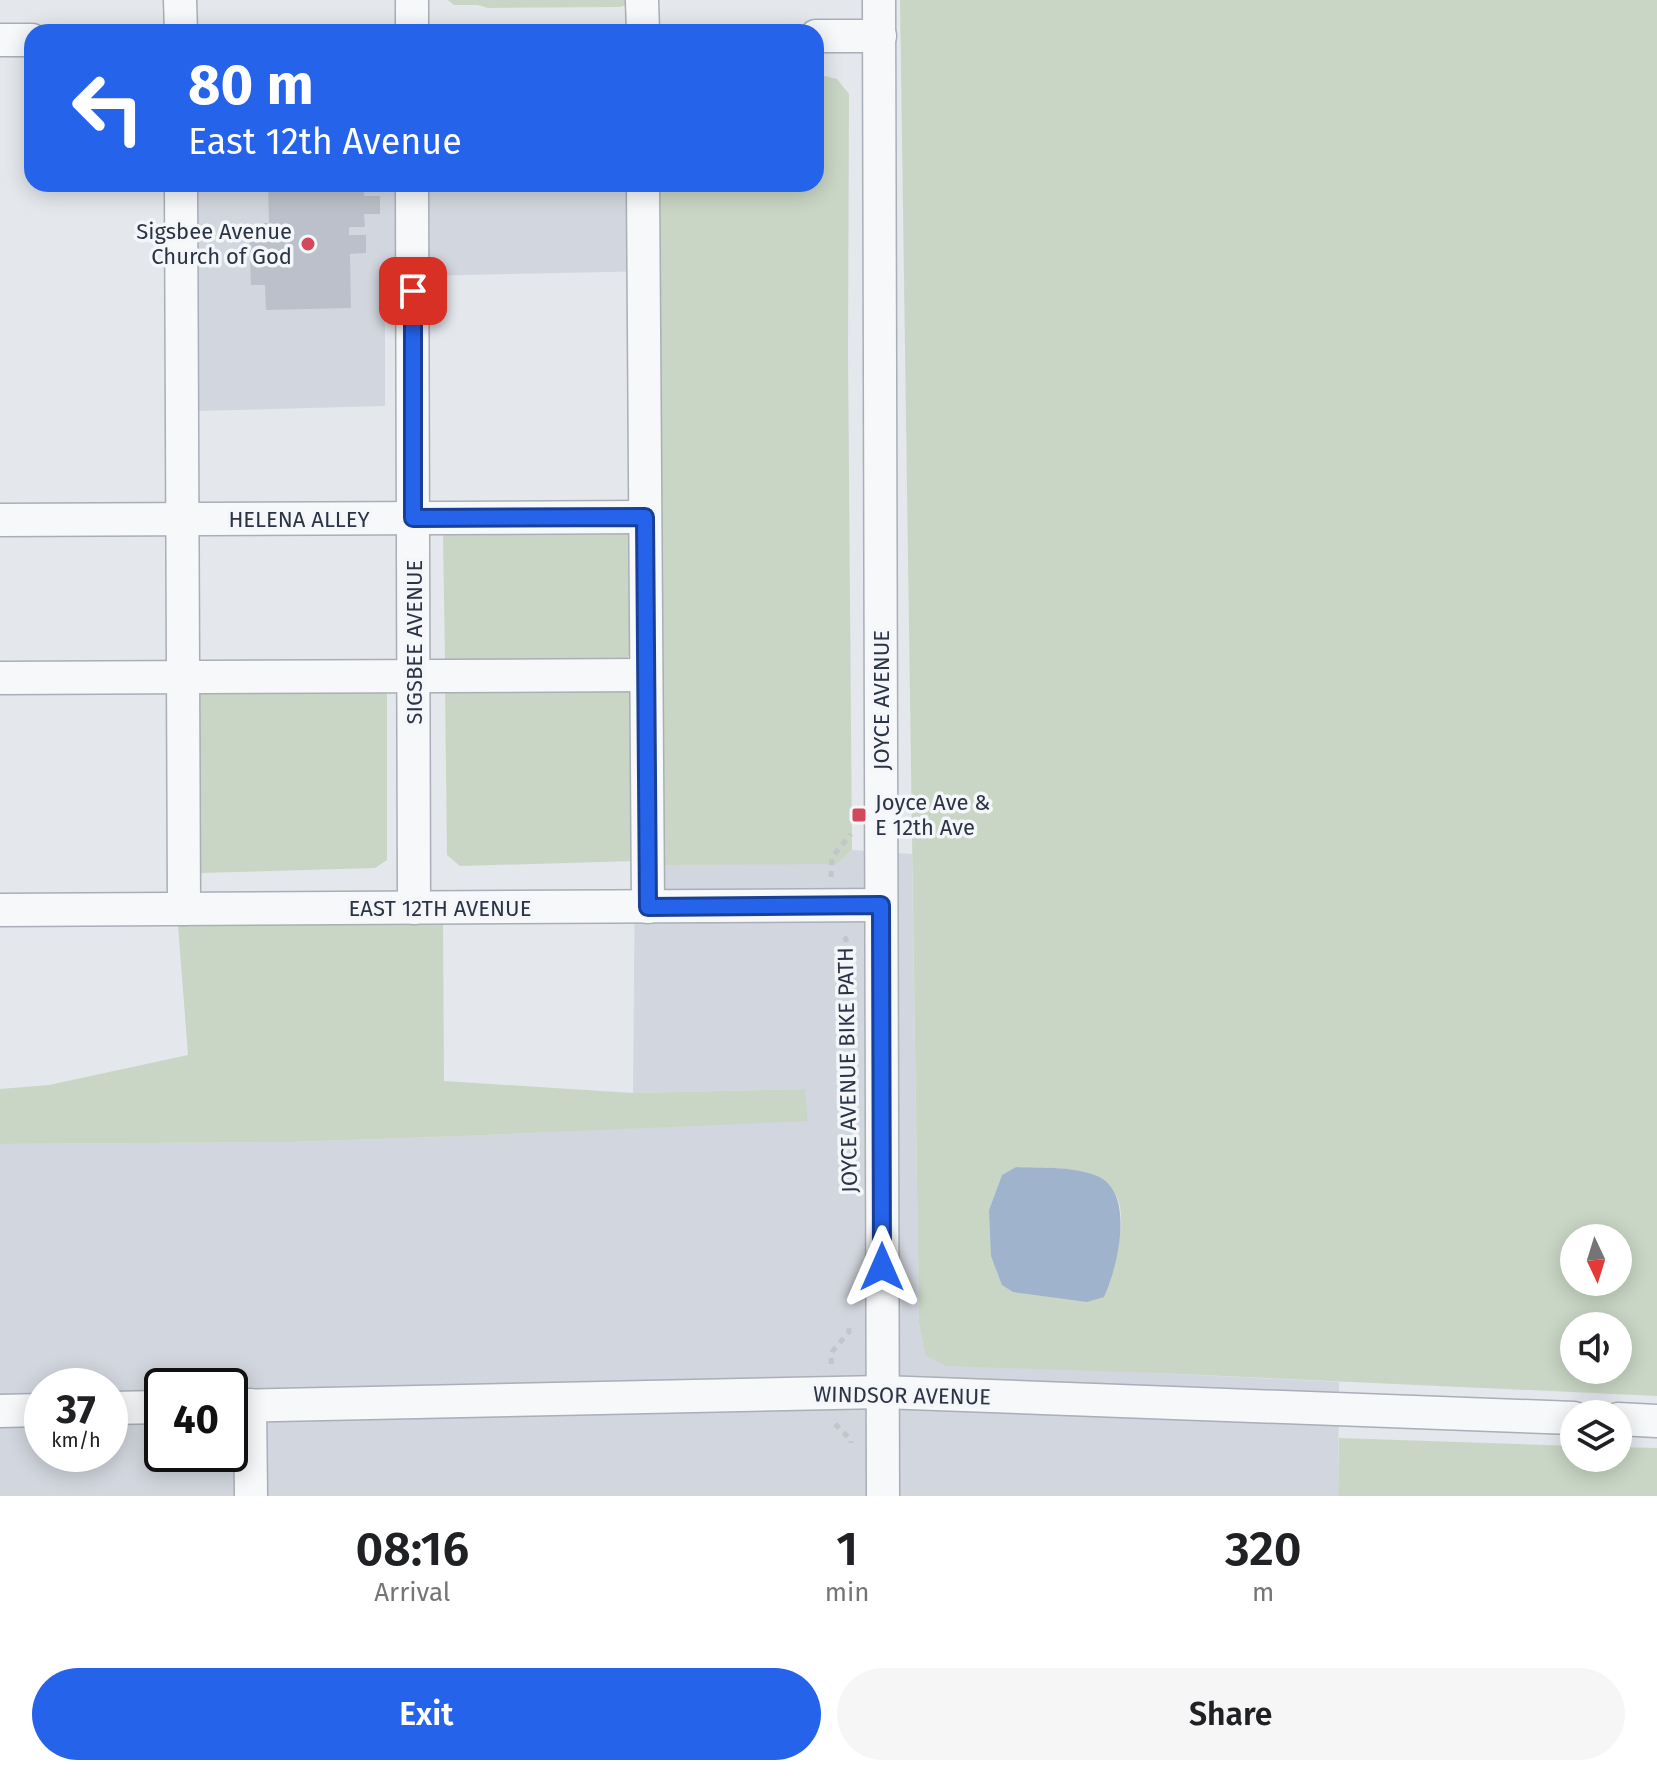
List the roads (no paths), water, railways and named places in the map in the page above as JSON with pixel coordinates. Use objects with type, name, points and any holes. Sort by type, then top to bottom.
[{"type":"street","points":[[180,0],[181,24]]},
{"type":"street","points":[[412,0],[412,24]]},
{"type":"street","points":[[642,0],[643,24]]},
{"type":"street","name":"JOYCE AVENUE","points":[[879,0],[883,1496]]},
{"type":"street","points":[[824,36],[880,36]]},
{"type":"street","points":[[0,40],[24,40]]},
{"type":"street","points":[[181,192],[184,909]]},
{"type":"street","name":"SIGSBEE AVENUE","points":[[412,192],[414,908]]},
{"type":"street","points":[[643,192],[648,907]]},
{"type":"street","name":"HELENA ALLEY","points":[[0,520],[645,517]]},
{"type":"street","points":[[0,678],[646,675]]},
{"type":"street","name":"EAST 12TH AVENUE","points":[[0,910],[881,905]]},
{"type":"street","name":"WINDSOR AVENUE","points":[[248,1406],[882,1392],[1560,1417]]},
{"type":"street","points":[[0,1411],[24,1410]]},
{"type":"street","points":[[1632,1420],[1657,1421]]},
{"type":"street","points":[[248,1471],[251,1496]]},
{"type":"water","points":[[1016,1167],[1077,1171],[1097,1176],[1109,1185],[1117,1197],[1120,1231],[1114,1268],[1104,1297],[1087,1302],[1013,1292],[1002,1285],[991,1256],[989,1210],[1002,1175]]},
{"type":"place","name":"Sigsbee Avenue Church of God","points":[[308,244]]},
{"type":"place","name":"Joyce Ave & E 12th Ave","points":[[859,815]]}]
